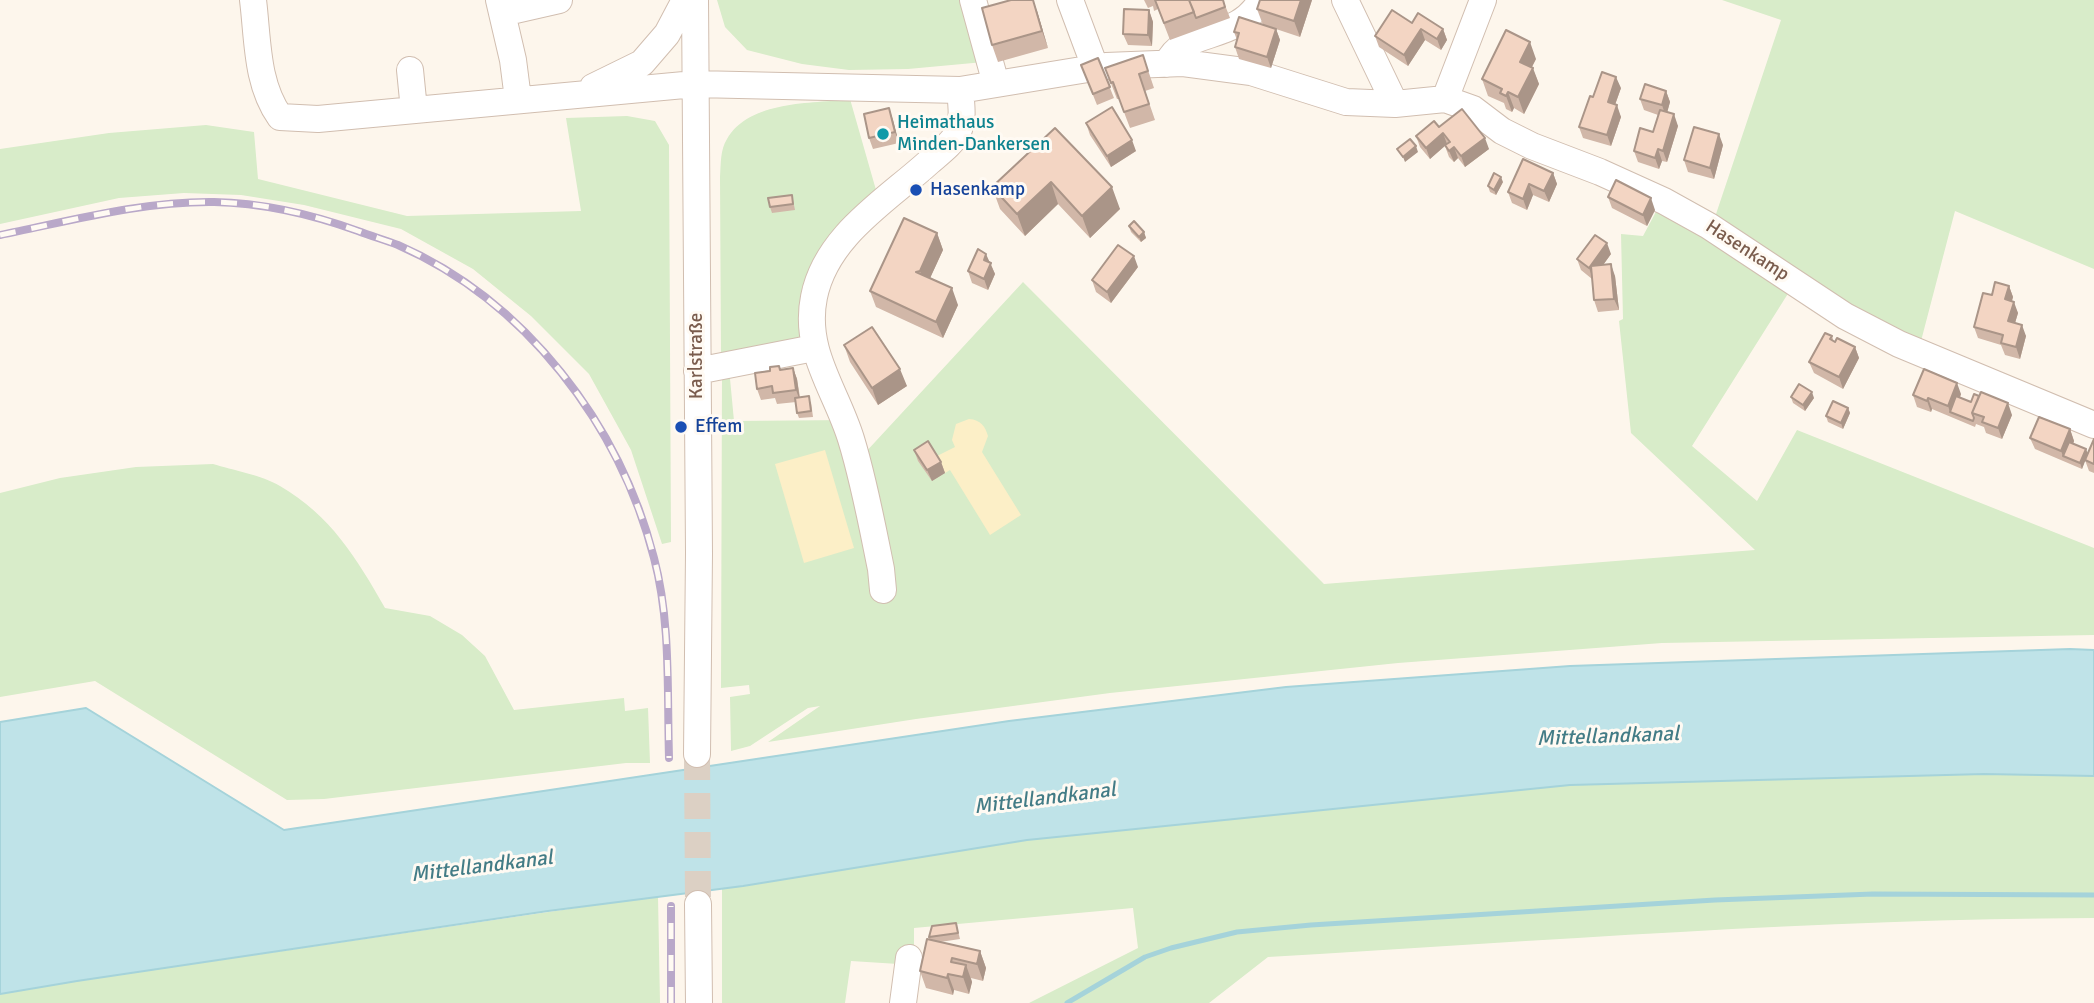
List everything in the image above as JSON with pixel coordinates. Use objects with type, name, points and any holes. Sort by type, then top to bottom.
[{"type":"street","name":"Hasenkamp","points":[[254,0],[261,77],[270,103],[280,117],[317,119],[695,84],[960,90],[1095,67],[1183,63],[1251,72],[1346,102],[1395,104],[1445,99],[1474,109],[1502,131],[1532,146],[1600,172],[1664,201],[1709,226],[1845,316],[1899,344],[2094,425]]},
{"type":"street","points":[[518,99],[513,60],[501,7],[559,0]]},
{"type":"street","points":[[578,93],[642,63],[667,34],[685,0]]},
{"type":"street","name":"Karlstraße","points":[[695,0],[699,553],[697,754]]},
{"type":"street","points":[[973,0],[996,84]]},
{"type":"street","points":[[1070,0],[1095,67]]},
{"type":"street","points":[[1167,64],[1171,53],[1180,47],[1238,25],[1261,0]]},
{"type":"street","points":[[1345,0],[1395,104]]},
{"type":"street","points":[[1445,99],[1483,0]]},
{"type":"street","points":[[410,70],[414,110]]},
{"type":"street","points":[[883,590],[881,569],[851,438],[814,348],[811,324],[814,296],[823,270],[841,241],[958,133],[962,116],[960,90]]},
{"type":"street","points":[[697,370],[814,348]]},
{"type":"street","points":[[698,904],[699,1003]]},
{"type":"street","points":[[903,1003],[909,958]]},
{"type":"green space","points":[[717,0],[967,0],[984,62],[908,69],[849,70],[802,64],[747,50],[725,27]]},
{"type":"green space","points":[[1722,0],[2094,0],[2094,269],[1955,211],[1921,341],[1879,325],[1714,220],[1781,20]]},
{"type":"green space","points":[[850,99],[878,197],[839,235],[808,340],[721,358],[720,177],[725,143],[737,126],[766,111],[782,106]]},
{"type":"green space","points":[[627,116],[655,121],[669,145],[671,542],[662,544],[631,450],[589,374],[531,316],[473,269],[401,229],[304,205],[241,195],[184,193],[119,198],[0,224],[0,149],[109,133],[206,125],[254,132],[258,179],[407,216],[581,211],[566,118]]},
{"type":"green space","points":[[1658,208],[1789,292],[1692,446],[1757,501],[1797,430],[2094,548],[2094,635],[1662,643],[1398,663],[1110,693],[768,742],[820,706],[808,708],[750,746],[731,751],[730,697],[750,694],[749,685],[721,688],[722,370],[729,368],[734,421],[849,420],[863,455],[1023,282],[1324,584],[1755,550],[1631,433],[1619,321],[1623,319],[1621,234],[1643,236]]},
{"type":"green space","points":[[213,464],[273,482],[314,511],[341,539],[385,608],[430,616],[462,635],[485,656],[514,710],[624,698],[625,711],[648,708],[650,763],[626,763],[324,799],[287,800],[95,681],[0,697],[0,493],[60,478],[136,467]]},
{"type":"green space","points":[[1984,774],[2094,776],[2094,918],[1887,922],[1268,957],[1209,1003],[1029,1003],[1138,948],[1133,908],[914,928],[914,965],[851,961],[845,1003],[722,1003],[722,889],[1027,840],[1570,785]]},
{"type":"green space","points":[[658,896],[660,1003],[0,1003],[0,994],[77,981]]},
{"type":"sand","points":[[969,419],[979,422],[985,429],[988,436],[982,452],[1021,515],[990,535],[950,470],[945,473],[935,457],[955,447],[952,440],[956,424]]},
{"type":"sand","points":[[825,450],[854,548],[804,563],[775,464]]},
{"type":"water","name":"Mittellandkanal","points":[[2094,650],[2094,776],[1984,774],[1570,785],[1027,840],[743,886],[548,911],[0,994],[0,722],[86,708],[284,830],[1009,721],[1286,687],[1570,666]]},
{"type":"building","points":[[1011,0],[1033,0],[1042,31],[992,45],[982,8]]},
{"type":"building","points":[[1155,0],[1189,0],[1194,12],[1164,23]]},
{"type":"building","points":[[1189,0],[1223,0],[1225,7],[1196,18]]},
{"type":"building","points":[[1260,0],[1301,0],[1294,21],[1257,9]]},
{"type":"building","points":[[1124,9],[1149,10],[1148,35],[1123,34]]},
{"type":"building","points":[[1392,10],[1412,23],[1418,13],[1443,29],[1437,39],[1421,29],[1404,55],[1375,36]]},
{"type":"building","points":[[1239,17],[1276,29],[1267,57],[1235,47],[1239,33],[1234,32]]},
{"type":"building","points":[[1506,30],[1530,42],[1520,62],[1533,68],[1518,97],[1508,92],[1506,96],[1500,93],[1502,89],[1482,79]]},
{"type":"building","points":[[1143,55],[1148,71],[1139,74],[1149,104],[1124,112],[1105,68]]},
{"type":"building","points":[[1098,58],[1110,87],[1093,94],[1081,65]]},
{"type":"building","points":[[1602,72],[1616,77],[1608,102],[1617,105],[1607,135],[1579,127]]},
{"type":"building","points":[[1645,84],[1666,91],[1662,105],[1640,99]]},
{"type":"building","points":[[1112,107],[1132,140],[1107,156],[1086,123]]},
{"type":"building","points":[[889,108],[895,132],[869,138],[864,114]]},
{"type":"building","points":[[1462,109],[1485,138],[1461,156],[1454,147],[1449,151],[1445,145],[1450,142],[1443,133],[1426,148],[1416,136],[1434,121],[1439,127]]},
{"type":"building","points":[[1660,110],[1674,114],[1663,151],[1658,149],[1655,158],[1634,151],[1640,128],[1653,132]]},
{"type":"building","points":[[1694,127],[1719,134],[1710,168],[1684,160]]},
{"type":"building","points":[[1055,128],[1112,187],[1082,216],[1051,182],[1017,214],[992,187]]},
{"type":"building","points":[[1410,139],[1416,146],[1403,157],[1397,149]]},
{"type":"building","points":[[1523,159],[1553,173],[1544,191],[1529,184],[1523,199],[1508,192]]},
{"type":"building","points":[[1494,173],[1501,177],[1494,190],[1488,186]]},
{"type":"building","points":[[1616,180],[1651,198],[1643,215],[1608,197]]},
{"type":"building","points":[[792,195],[793,204],[770,207],[768,198]]},
{"type":"building","points":[[904,218],[937,233],[920,271],[916,272],[952,288],[936,322],[870,291]]},
{"type":"building","points":[[1134,221],[1144,232],[1139,237],[1129,226]]},
{"type":"building","points":[[1595,235],[1607,243],[1589,268],[1577,259]]},
{"type":"building","points":[[1118,245],[1134,256],[1107,292],[1092,280]]},
{"type":"building","points":[[978,249],[986,254],[984,260],[991,263],[984,279],[968,271]]},
{"type":"building","points":[[1611,264],[1614,299],[1594,300],[1591,266]]},
{"type":"building","points":[[1995,282],[2009,286],[2005,299],[2014,302],[2008,321],[2022,325],[2016,347],[2001,343],[2003,335],[1974,327],[1983,293],[1992,295]]},
{"type":"building","points":[[872,327],[900,369],[872,388],[844,345]]},
{"type":"building","points":[[1825,333],[1832,336],[1830,339],[1835,342],[1837,338],[1855,347],[1839,377],[1809,362]]},
{"type":"building","points":[[779,366],[780,370],[793,368],[796,390],[773,393],[772,386],[757,389],[755,373],[770,371],[770,367]]},
{"type":"building","points":[[1924,369],[1957,383],[1948,406],[1913,395]]},
{"type":"building","points":[[1799,384],[1812,392],[1803,405],[1791,397]]},
{"type":"building","points":[[1981,392],[2008,403],[1998,428],[1982,422],[1984,417],[1972,413]]},
{"type":"building","points":[[1974,394],[1979,396],[1972,413],[1973,421],[1950,412],[1956,396],[1971,402]]},
{"type":"building","points":[[809,396],[811,411],[797,413],[795,398]]},
{"type":"building","points":[[1833,401],[1848,408],[1841,423],[1826,416]]},
{"type":"building","points":[[2039,417],[2070,429],[2061,451],[2030,438]]},
{"type":"building","points":[[2094,439],[2094,464],[2085,460]]},
{"type":"building","points":[[928,441],[941,462],[927,470],[914,450]]},
{"type":"building","points":[[2069,442],[2086,449],[2080,463],[2063,456]]},
{"type":"building","points":[[956,923],[958,933],[929,937],[932,926]]},
{"type":"building","points":[[927,939],[980,951],[977,964],[952,958],[951,962],[966,965],[963,977],[948,974],[947,978],[920,971]]},
{"type":"waterway","points":[[1067,1003],[1145,957],[1237,932],[1715,900],[1873,894],[2094,895]]},
{"type":"tunnel","points":[[697,754],[698,904]]},
{"type":"railway","points":[[0,235],[160,205],[214,202],[251,205],[323,219],[398,245],[444,269],[487,299],[526,334],[561,373],[592,415],[618,461],[638,509],[654,558],[663,607],[669,758]]},
{"type":"railway","points":[[671,906],[671,1003]]},
{"type":"place","name":"Heimathaus Minden-Dankersen","points":[[883,134]]},
{"type":"place","name":"Hasenkamp","points":[[916,190]]},
{"type":"place","name":"Effem","points":[[681,427]]}]
